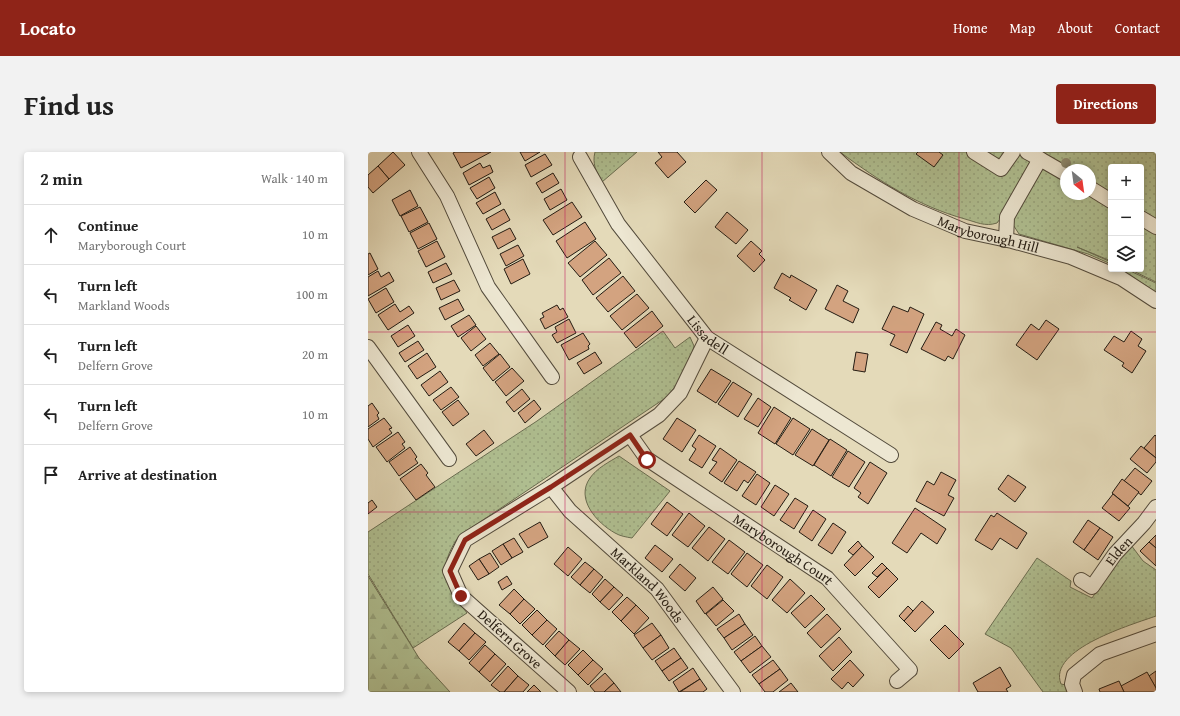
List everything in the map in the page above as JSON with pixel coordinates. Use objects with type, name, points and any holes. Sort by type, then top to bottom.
[{"type":"street","points":[[419,152],[447,196],[488,287],[552,377]]},
{"type":"street","name":"Maryborough Hill","points":[[829,152],[851,174],[913,209],[965,231],[1071,257],[1121,278],[1156,301]]},
{"type":"street","points":[[974,152],[1001,170],[1013,152]]},
{"type":"street","points":[[1027,152],[1060,171]]},
{"type":"street","name":"Lissadell","points":[[581,154],[618,224],[707,338],[890,455]]},
{"type":"street","points":[[1006,240],[1007,217],[1040,159]]},
{"type":"street","points":[[1096,192],[1109,200]]},
{"type":"street","points":[[1144,220],[1156,227]]},
{"type":"street","points":[[551,487],[659,415],[680,393],[707,338]]},
{"type":"street","points":[[368,347],[449,459]]},
{"type":"street","name":"Maryborough Court","points":[[630,435],[647,460],[827,578],[910,670],[897,681]]},
{"type":"street","name":"Delfern Grove","points":[[551,487],[465,540],[450,571],[461,596],[569,692]]},
{"type":"street","name":"Markland Woods","points":[[551,487],[570,512],[657,589],[733,692]]},
{"type":"street","name":"Elden","points":[[1081,580],[1092,587],[1115,554],[1144,523],[1156,507]]},
{"type":"street","points":[[1075,692],[1072,684],[1074,675],[1100,654],[1156,634]]},
{"type":"green space","points":[[595,152],[637,152],[602,182],[595,167]]},
{"type":"green space","points":[[840,152],[1156,152],[1156,282],[1135,272],[1144,272],[1144,164],[1108,164],[1108,260],[1077,247],[1108,261],[1108,263],[1088,254],[1019,234],[1012,223],[1000,219],[997,223],[981,224],[948,214],[915,200],[884,183]]},
{"type":"green space","points":[[1125,272],[1132,272],[1156,283],[1156,292]]},
{"type":"green space","points":[[663,331],[675,348],[690,337],[694,346],[690,362],[680,380],[667,397],[459,536],[447,558],[446,576],[453,594],[467,613],[413,648],[368,574],[368,532],[537,421]]},
{"type":"green space","points":[[619,456],[670,491],[632,538],[617,534],[601,523],[590,510],[585,494],[586,486],[593,474]]},
{"type":"green space","points":[[1131,545],[1143,561],[1156,570],[1156,616],[1113,632],[1079,649],[1067,660],[1060,671],[1061,684],[1066,685],[1067,692],[1043,692],[1011,648],[985,634],[1037,558],[1071,581],[1070,587],[1092,598],[1122,554]]},
{"type":"green space","points":[[368,576],[419,658],[450,692],[368,692]]},
{"type":"building","points":[[393,152],[405,165],[389,179],[378,166]]},
{"type":"building","points":[[491,152],[461,168],[453,153]]},
{"type":"building","points":[[520,152],[540,152],[525,161]]},
{"type":"building","points":[[658,152],[677,152],[686,162],[668,178],[655,163],[662,157]]},
{"type":"building","points":[[918,152],[939,152],[943,155],[934,167],[916,154]]},
{"type":"building","points":[[545,154],[552,165],[531,177],[525,165]]},
{"type":"building","points":[[480,163],[483,168],[490,165],[493,172],[469,185],[463,173]]},
{"type":"building","points":[[378,166],[389,179],[373,193],[368,187],[368,175]]},
{"type":"building","points":[[553,173],[559,183],[542,193],[536,183]]},
{"type":"building","points":[[489,177],[495,188],[477,199],[470,188]]},
{"type":"building","points":[[706,180],[717,190],[695,213],[684,202]]},
{"type":"building","points":[[561,189],[567,200],[550,210],[544,199]]},
{"type":"building","points":[[410,190],[418,206],[400,216],[392,200]]},
{"type":"building","points":[[495,192],[501,204],[483,214],[476,203]]},
{"type":"building","points":[[572,202],[582,217],[553,235],[543,220]]},
{"type":"building","points":[[420,207],[428,222],[409,232],[401,216]]},
{"type":"building","points":[[504,209],[510,220],[492,230],[486,219]]},
{"type":"building","points":[[727,212],[748,230],[736,244],[715,227]]},
{"type":"building","points":[[585,222],[596,239],[567,258],[556,241]]},
{"type":"building","points":[[429,223],[437,239],[418,249],[410,233]]},
{"type":"building","points":[[510,228],[516,239],[498,249],[492,237]]},
{"type":"building","points":[[437,241],[445,257],[426,267],[418,251]]},
{"type":"building","points":[[595,241],[607,255],[580,277],[568,263]]},
{"type":"building","points":[[751,241],[762,251],[759,254],[765,260],[754,272],[737,256]]},
{"type":"building","points":[[518,245],[524,256],[506,266],[500,254]]},
{"type":"building","points":[[370,253],[378,269],[368,275],[368,254]]},
{"type":"building","points":[[609,258],[621,273],[593,295],[582,280]]},
{"type":"building","points":[[523,259],[530,274],[511,284],[504,269]]},
{"type":"building","points":[[446,263],[452,274],[433,283],[428,272]]},
{"type":"building","points":[[378,271],[381,277],[389,272],[394,281],[368,296],[368,277]]},
{"type":"building","points":[[782,273],[790,278],[791,275],[817,290],[806,310],[789,300],[791,298],[774,288]]},
{"type":"building","points":[[623,276],[635,291],[608,312],[596,298]]},
{"type":"building","points":[[454,280],[460,291],[441,300],[436,288]]},
{"type":"building","points":[[837,285],[848,291],[843,301],[859,309],[853,323],[825,309]]},
{"type":"building","points":[[386,288],[394,302],[376,313],[368,299]]},
{"type":"building","points":[[637,294],[649,308],[622,330],[610,316]]},
{"type":"building","points":[[458,299],[464,310],[445,320],[439,308]]},
{"type":"building","points":[[395,304],[400,312],[409,306],[414,313],[388,330],[378,315]]},
{"type":"building","points":[[557,305],[560,310],[563,308],[568,317],[545,329],[540,319],[544,317],[542,313]]},
{"type":"building","points":[[893,306],[908,312],[910,307],[924,314],[907,353],[890,345],[895,335],[882,329]]},
{"type":"building","points":[[652,311],[663,326],[636,348],[624,333]]},
{"type":"building","points":[[469,315],[476,325],[458,337],[451,326]]},
{"type":"building","points":[[569,319],[576,333],[557,343],[552,335],[557,332],[555,327]]},
{"type":"building","points":[[1046,320],[1059,329],[1037,360],[1016,345],[1031,324],[1039,330]]},
{"type":"building","points":[[936,322],[942,325],[940,329],[952,336],[956,329],[965,335],[953,359],[948,356],[945,361],[921,349]]},
{"type":"building","points":[[408,325],[415,336],[398,347],[391,336]]},
{"type":"building","points":[[476,326],[486,339],[471,351],[461,338]]},
{"type":"building","points":[[1131,331],[1142,339],[1138,346],[1146,351],[1132,373],[1122,366],[1124,363],[1104,350],[1114,336],[1124,342]]},
{"type":"building","points":[[583,333],[590,344],[588,346],[589,349],[569,360],[561,345]]},
{"type":"building","points":[[418,341],[424,350],[405,362],[399,353]]},
{"type":"building","points":[[490,343],[499,354],[483,366],[475,355]]},
{"type":"building","points":[[595,352],[602,363],[584,374],[577,363]]},
{"type":"building","points":[[856,352],[868,354],[865,372],[853,370]]},
{"type":"building","points":[[427,353],[436,367],[417,379],[408,366]]},
{"type":"building","points":[[500,354],[510,367],[493,381],[483,368]]},
{"type":"building","points":[[512,368],[524,381],[506,396],[495,382]]},
{"type":"building","points":[[711,369],[731,381],[716,403],[697,391]]},
{"type":"building","points":[[440,371],[448,382],[429,396],[421,385]]},
{"type":"building","points":[[733,382],[752,394],[738,417],[718,404]]},
{"type":"building","points":[[451,387],[459,397],[441,410],[433,400]]},
{"type":"building","points":[[522,389],[530,399],[514,412],[506,402]]},
{"type":"building","points":[[758,398],[771,407],[758,427],[744,419]]},
{"type":"building","points":[[458,400],[469,414],[453,426],[442,412]]},
{"type":"building","points":[[534,400],[541,409],[525,423],[518,413]]},
{"type":"building","points":[[372,403],[379,413],[377,415],[379,419],[368,427],[368,406]]},
{"type":"building","points":[[774,407],[791,418],[775,444],[758,433]]},
{"type":"building","points":[[384,418],[392,428],[389,429],[392,433],[373,447],[368,439],[368,429]]},
{"type":"building","points":[[677,418],[696,430],[682,452],[663,439]]},
{"type":"building","points":[[793,418],[810,429],[793,455],[776,444]]},
{"type":"building","points":[[812,429],[829,440],[813,466],[795,455]]},
{"type":"building","points":[[484,430],[494,443],[476,456],[466,444]]},
{"type":"building","points":[[398,432],[405,442],[402,444],[405,448],[387,462],[376,447]]},
{"type":"building","points":[[699,435],[716,446],[702,468],[689,460],[696,449],[692,446]]},
{"type":"building","points":[[1155,435],[1156,436],[1156,458],[1144,448]]},
{"type":"building","points":[[830,439],[847,450],[831,476],[814,465]]},
{"type":"building","points":[[1141,446],[1156,458],[1156,462],[1147,473],[1130,459]]},
{"type":"building","points":[[410,447],[417,457],[415,459],[418,463],[399,476],[389,462]]},
{"type":"building","points":[[720,448],[737,460],[722,482],[709,473],[717,462],[712,460]]},
{"type":"building","points":[[848,451],[865,462],[849,487],[832,477]]},
{"type":"building","points":[[739,461],[756,472],[748,483],[744,480],[737,491],[724,483]]},
{"type":"building","points":[[870,462],[887,473],[868,504],[858,497],[861,493],[854,488]]},
{"type":"building","points":[[421,464],[428,473],[426,475],[435,487],[416,500],[400,479]]},
{"type":"building","points":[[1135,468],[1152,481],[1141,495],[1124,481]]},
{"type":"building","points":[[941,472],[956,480],[948,495],[954,498],[944,516],[916,501],[927,481],[934,485]]},
{"type":"building","points":[[757,474],[770,483],[756,505],[742,496]]},
{"type":"building","points":[[1008,475],[1026,487],[1015,502],[998,489]]},
{"type":"building","points":[[1122,479],[1139,492],[1128,506],[1112,493]]},
{"type":"building","points":[[775,485],[789,494],[774,516],[761,507]]},
{"type":"building","points":[[1113,494],[1130,508],[1119,521],[1102,508]]},
{"type":"building","points":[[795,498],[808,506],[794,529],[780,520]]},
{"type":"building","points":[[372,500],[377,507],[368,514],[368,503]]},
{"type":"building","points":[[667,502],[683,514],[667,536],[651,524]]},
{"type":"building","points":[[915,508],[946,529],[937,544],[921,533],[907,553],[892,543]]},
{"type":"building","points":[[813,510],[826,519],[812,541],[799,532]]},
{"type":"building","points":[[689,513],[705,526],[688,547],[672,535]]},
{"type":"building","points":[[997,513],[1027,533],[1017,549],[1000,538],[992,550],[975,540],[991,515],[994,517]]},
{"type":"building","points":[[1088,520],[1100,528],[1084,550],[1073,542]]},
{"type":"building","points":[[540,522],[548,537],[528,548],[519,534]]},
{"type":"building","points":[[833,523],[846,532],[832,554],[818,545]]},
{"type":"building","points":[[709,527],[725,539],[708,561],[692,548]]},
{"type":"building","points":[[1100,528],[1113,537],[1098,560],[1084,550]]},
{"type":"building","points":[[1156,535],[1156,548],[1149,542]]},
{"type":"building","points":[[514,538],[523,552],[512,558],[503,544]]},
{"type":"building","points":[[729,540],[745,552],[728,574],[712,562]]},
{"type":"building","points":[[858,541],[862,546],[853,555],[848,551]]},
{"type":"building","points":[[1149,542],[1156,548],[1156,566],[1140,551]]},
{"type":"building","points":[[503,544],[512,558],[501,565],[492,551]]},
{"type":"building","points":[[655,545],[673,559],[662,572],[645,558]]},
{"type":"building","points":[[862,546],[874,557],[855,576],[844,565]]},
{"type":"building","points":[[568,547],[582,559],[568,576],[554,564]]},
{"type":"building","points":[[490,553],[499,567],[489,574],[479,559]]},
{"type":"building","points":[[747,553],[763,565],[747,587],[731,574]]},
{"type":"building","points":[[479,559],[489,574],[478,580],[469,566]]},
{"type":"building","points":[[585,562],[594,569],[580,585],[571,577]]},
{"type":"building","points":[[882,563],[887,568],[877,577],[872,573]]},
{"type":"building","points":[[680,564],[696,578],[685,591],[669,577]]},
{"type":"building","points":[[767,565],[783,577],[767,599],[751,586]]},
{"type":"building","points":[[887,568],[898,579],[879,598],[868,587]]},
{"type":"building","points":[[594,569],[603,577],[590,593],[580,585]]},
{"type":"building","points":[[507,576],[512,584],[502,590],[498,582]]},
{"type":"building","points":[[605,579],[614,587],[600,602],[592,594]]},
{"type":"building","points":[[790,579],[805,593],[787,613],[772,600]]},
{"type":"building","points":[[614,587],[623,595],[609,610],[600,602]]},
{"type":"building","points":[[713,587],[723,599],[705,614],[696,601]]},
{"type":"building","points":[[514,589],[524,599],[510,614],[499,605]]},
{"type":"building","points":[[811,595],[825,609],[805,628],[791,613]]},
{"type":"building","points":[[627,597],[636,605],[621,621],[612,612]]},
{"type":"building","points":[[524,599],[535,609],[520,624],[510,614]]},
{"type":"building","points":[[723,600],[734,611],[716,626],[706,614]]},
{"type":"building","points":[[922,601],[934,612],[915,632],[904,621]]},
{"type":"building","points":[[636,605],[649,618],[634,634],[621,621]]},
{"type":"building","points":[[908,606],[913,611],[904,621],[899,616]]},
{"type":"building","points":[[537,610],[547,620],[532,635],[522,625]]},
{"type":"building","points":[[739,614],[745,624],[724,638],[717,629]]},
{"type":"building","points":[[827,614],[841,629],[821,648],[807,633]]},
{"type":"building","points":[[547,620],[557,629],[543,645],[532,635]]},
{"type":"building","points":[[464,623],[475,633],[459,651],[448,642]]},
{"type":"building","points":[[652,623],[661,635],[643,648],[634,635]]},
{"type":"building","points":[[745,624],[753,635],[732,650],[724,638]]},
{"type":"building","points":[[945,625],[964,644],[949,659],[930,640]]},
{"type":"building","points":[[559,631],[569,640],[555,656],[545,646]]},
{"type":"building","points":[[475,633],[486,642],[469,660],[459,651]]},
{"type":"building","points":[[661,635],[669,648],[652,660],[643,648]]},
{"type":"building","points":[[755,636],[762,646],[741,661],[734,652]]},
{"type":"building","points":[[839,637],[852,652],[833,671],[819,656]]},
{"type":"building","points":[[569,640],[580,649],[565,665],[555,656]]},
{"type":"building","points":[[485,645],[495,654],[479,672],[469,663]]},
{"type":"building","points":[[762,646],[771,657],[750,673],[741,661]]},
{"type":"building","points":[[674,648],[681,658],[662,671],[655,661]]},
{"type":"building","points":[[583,650],[593,660],[578,675],[568,665]]},
{"type":"building","points":[[495,654],[506,664],[490,682],[479,672]]},
{"type":"building","points":[[681,658],[688,668],[669,681],[662,671]]},
{"type":"building","points":[[593,660],[603,669],[588,685],[578,675]]},
{"type":"building","points":[[773,660],[780,669],[759,684],[752,675]]},
{"type":"building","points":[[850,660],[864,675],[853,687],[848,682],[842,689],[831,679]]},
{"type":"building","points":[[508,666],[518,676],[504,692],[500,692],[491,685]]},
{"type":"building","points":[[1000,667],[1011,686],[1006,689],[1008,692],[978,692],[973,683]]},
{"type":"building","points":[[693,668],[700,679],[679,692],[673,682]]},
{"type":"building","points":[[780,669],[788,680],[773,692],[765,692],[759,684]]},
{"type":"building","points":[[1156,671],[1156,688],[1149,676]]},
{"type":"building","points":[[1147,672],[1156,688],[1156,692],[1124,692],[1121,686]]},
{"type":"building","points":[[605,673],[614,683],[604,692],[595,692],[590,686]]},
{"type":"building","points":[[518,676],[529,685],[523,692],[504,692]]},
{"type":"building","points":[[700,679],[707,689],[703,692],[680,692]]},
{"type":"building","points":[[1119,681],[1124,692],[1100,692],[1099,689]]},
{"type":"building","points":[[614,683],[621,692],[604,692]]},
{"type":"building","points":[[791,683],[798,692],[779,692]]},
{"type":"building","points":[[534,685],[541,692],[527,692]]},
{"type":"route","points":[[461,596],[450,571],[465,540],[551,487],[630,435],[647,460]]}]
